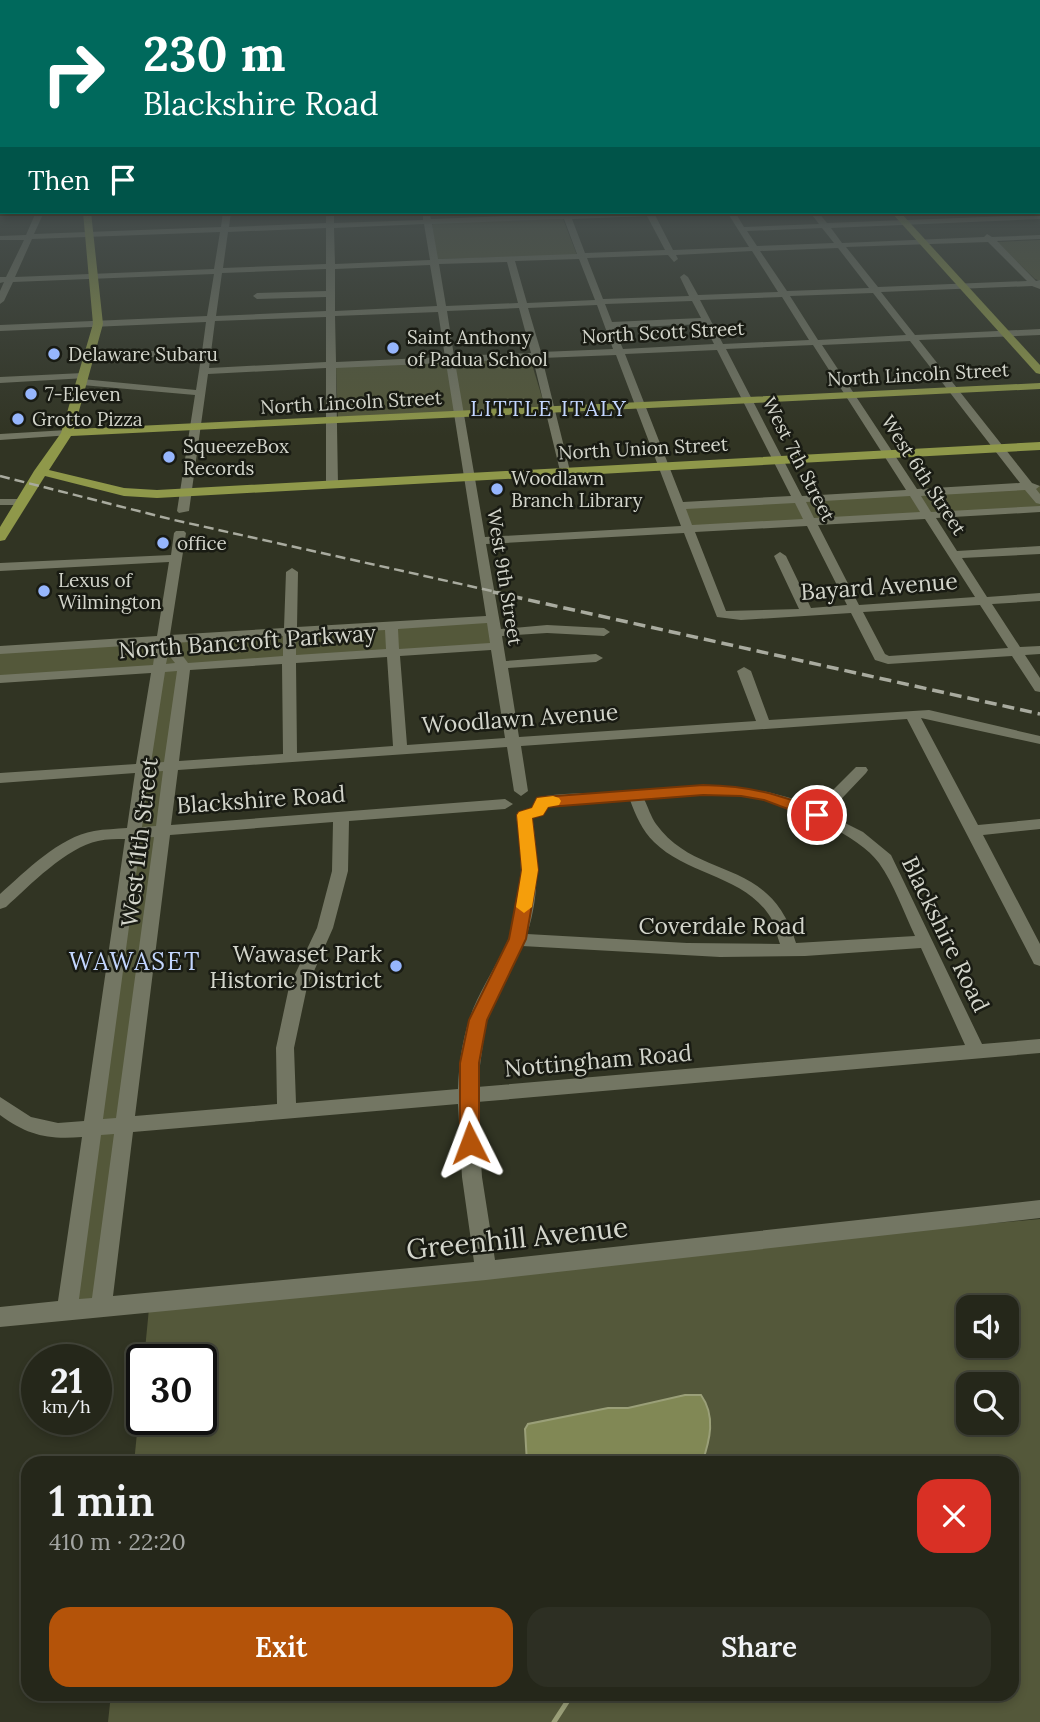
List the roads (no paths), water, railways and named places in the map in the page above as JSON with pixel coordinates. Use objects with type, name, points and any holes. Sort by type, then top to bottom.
[{"type":"main road","points":[[952,275],[1040,371]]},
{"type":"main road","points":[[0,537],[40,471],[67,433],[99,324],[94,276]]},
{"type":"main road","name":"North Lincoln Street","points":[[67,433],[1040,386]]},
{"type":"main road","name":"North Union Street","points":[[40,471],[130,493],[186,493],[1040,446]]},
{"type":"street","points":[[0,301],[5,280],[110,275]]},
{"type":"street","points":[[183,511],[218,275]]},
{"type":"street","points":[[330,275],[332,485]]},
{"type":"street","name":"West 9th Street","points":[[436,275],[521,791]]},
{"type":"street","points":[[515,275],[552,410],[565,471]]},
{"type":"street","points":[[590,275],[686,525]]},
{"type":"street","name":"West 7th Street","points":[[687,275],[694,298],[882,659],[1016,652]]},
{"type":"street","name":"West 6th Street","points":[[772,275],[1040,688]]},
{"type":"street","points":[[863,275],[999,449],[1034,486],[1040,501]]},
{"type":"street","points":[[0,328],[962,286],[1038,285]]},
{"type":"street","points":[[257,296],[331,294]]},
{"type":"street","points":[[609,325],[706,321]]},
{"type":"street","name":"North Scott Street","points":[[204,371],[1040,332]]},
{"type":"street","points":[[90,353],[206,355]]},
{"type":"street","points":[[0,380],[83,379],[201,393]]},
{"type":"street","name":"North Lincoln Street","points":[[0,437],[67,433]]},
{"type":"street","points":[[678,506],[1034,486]]},
{"type":"street","points":[[0,502],[22,502]]},
{"type":"street","points":[[686,525],[718,505]]},
{"type":"street","points":[[480,541],[686,525],[810,522],[1040,509]]},
{"type":"street","name":"Bayard Avenue","points":[[686,525],[721,614],[741,616],[1040,597]]},
{"type":"street","name":"West 11th Street","points":[[67,1310],[143,768],[180,533]]},
{"type":"street","points":[[954,555],[1040,550]]},
{"type":"street","points":[[780,556],[807,612]]},
{"type":"street","points":[[0,567],[175,558]]},
{"type":"street","points":[[290,758],[292,572]]},
{"type":"street","points":[[391,625],[400,750]]},
{"type":"street","name":"North Bancroft Parkway","points":[[0,650],[391,625],[495,633]]},
{"type":"street","points":[[495,633],[547,629],[604,632]]},
{"type":"street","name":"North Bancroft Parkway","points":[[0,678],[393,653],[495,633]]},
{"type":"street","points":[[164,640],[184,667]]},
{"type":"street","points":[[1016,652],[1040,650]]},
{"type":"street","points":[[500,665],[596,658]]},
{"type":"street","name":"West 11th Street","points":[[101,1307],[184,667]]},
{"type":"street","points":[[744,671],[764,724]]},
{"type":"street","points":[[912,714],[1038,951]]},
{"type":"street","name":"Woodlawn Avenue","points":[[0,778],[912,714],[929,714],[1040,740]]},
{"type":"street","points":[[817,815],[861,770]]},
{"type":"street","name":"Blackshire Road","points":[[542,802],[703,790],[741,791],[767,796],[817,815],[858,836],[885,859],[977,1052]]},
{"type":"street","points":[[521,791],[536,794],[542,802],[538,811],[524,815],[512,813],[505,804],[510,795],[521,791]]},
{"type":"street","points":[[635,795],[649,825],[662,840],[677,851],[753,889],[777,915],[790,950]]},
{"type":"street","name":"Blackshire Road","points":[[0,903],[49,860],[75,843],[94,836],[505,804]]},
{"type":"street","points":[[486,1270],[471,1167],[467,1096],[469,1063],[478,1020],[517,939],[530,870],[524,815]]},
{"type":"street","points":[[287,1111],[285,1048],[298,987],[325,928],[340,871],[341,817]]},
{"type":"street","points":[[972,831],[1040,824]]},
{"type":"street","name":"Coverdale Road","points":[[517,939],[649,949],[790,950],[926,941]]},
{"type":"street","name":"Nottingham Road","points":[[0,1105],[26,1124],[46,1130],[92,1128],[1040,1046]]},
{"type":"street","name":"Greenhill Avenue","points":[[0,1317],[486,1270],[1040,1209]]},
{"type":"waterway","points":[[554,1722],[567,1701]]},
{"type":"railway","points":[[0,476],[174,520],[501,593]]},
{"type":"railway","points":[[493,592],[1040,714]]},
{"type":"place","name":"Saint Anthony of Padua School","points":[[393,348]]},
{"type":"place","name":"Delaware Subaru","points":[[54,354]]},
{"type":"place","name":"7-Eleven","points":[[31,394]]},
{"type":"place","name":"Grotto Pizza","points":[[18,419]]},
{"type":"place","name":"SqueezeBox Records","points":[[169,457]]},
{"type":"place","name":"Woodlawn Branch Library","points":[[497,489]]},
{"type":"place","name":"office","points":[[163,543]]},
{"type":"place","name":"Lexus of Wilmington","points":[[44,591]]},
{"type":"place","name":"Wawaset Park Historic District","points":[[396,966]]},
{"type":"district","name":"LITTLE ITALY","points":[[549,408]]},
{"type":"district","name":"WAWASET","points":[[135,961]]}]
